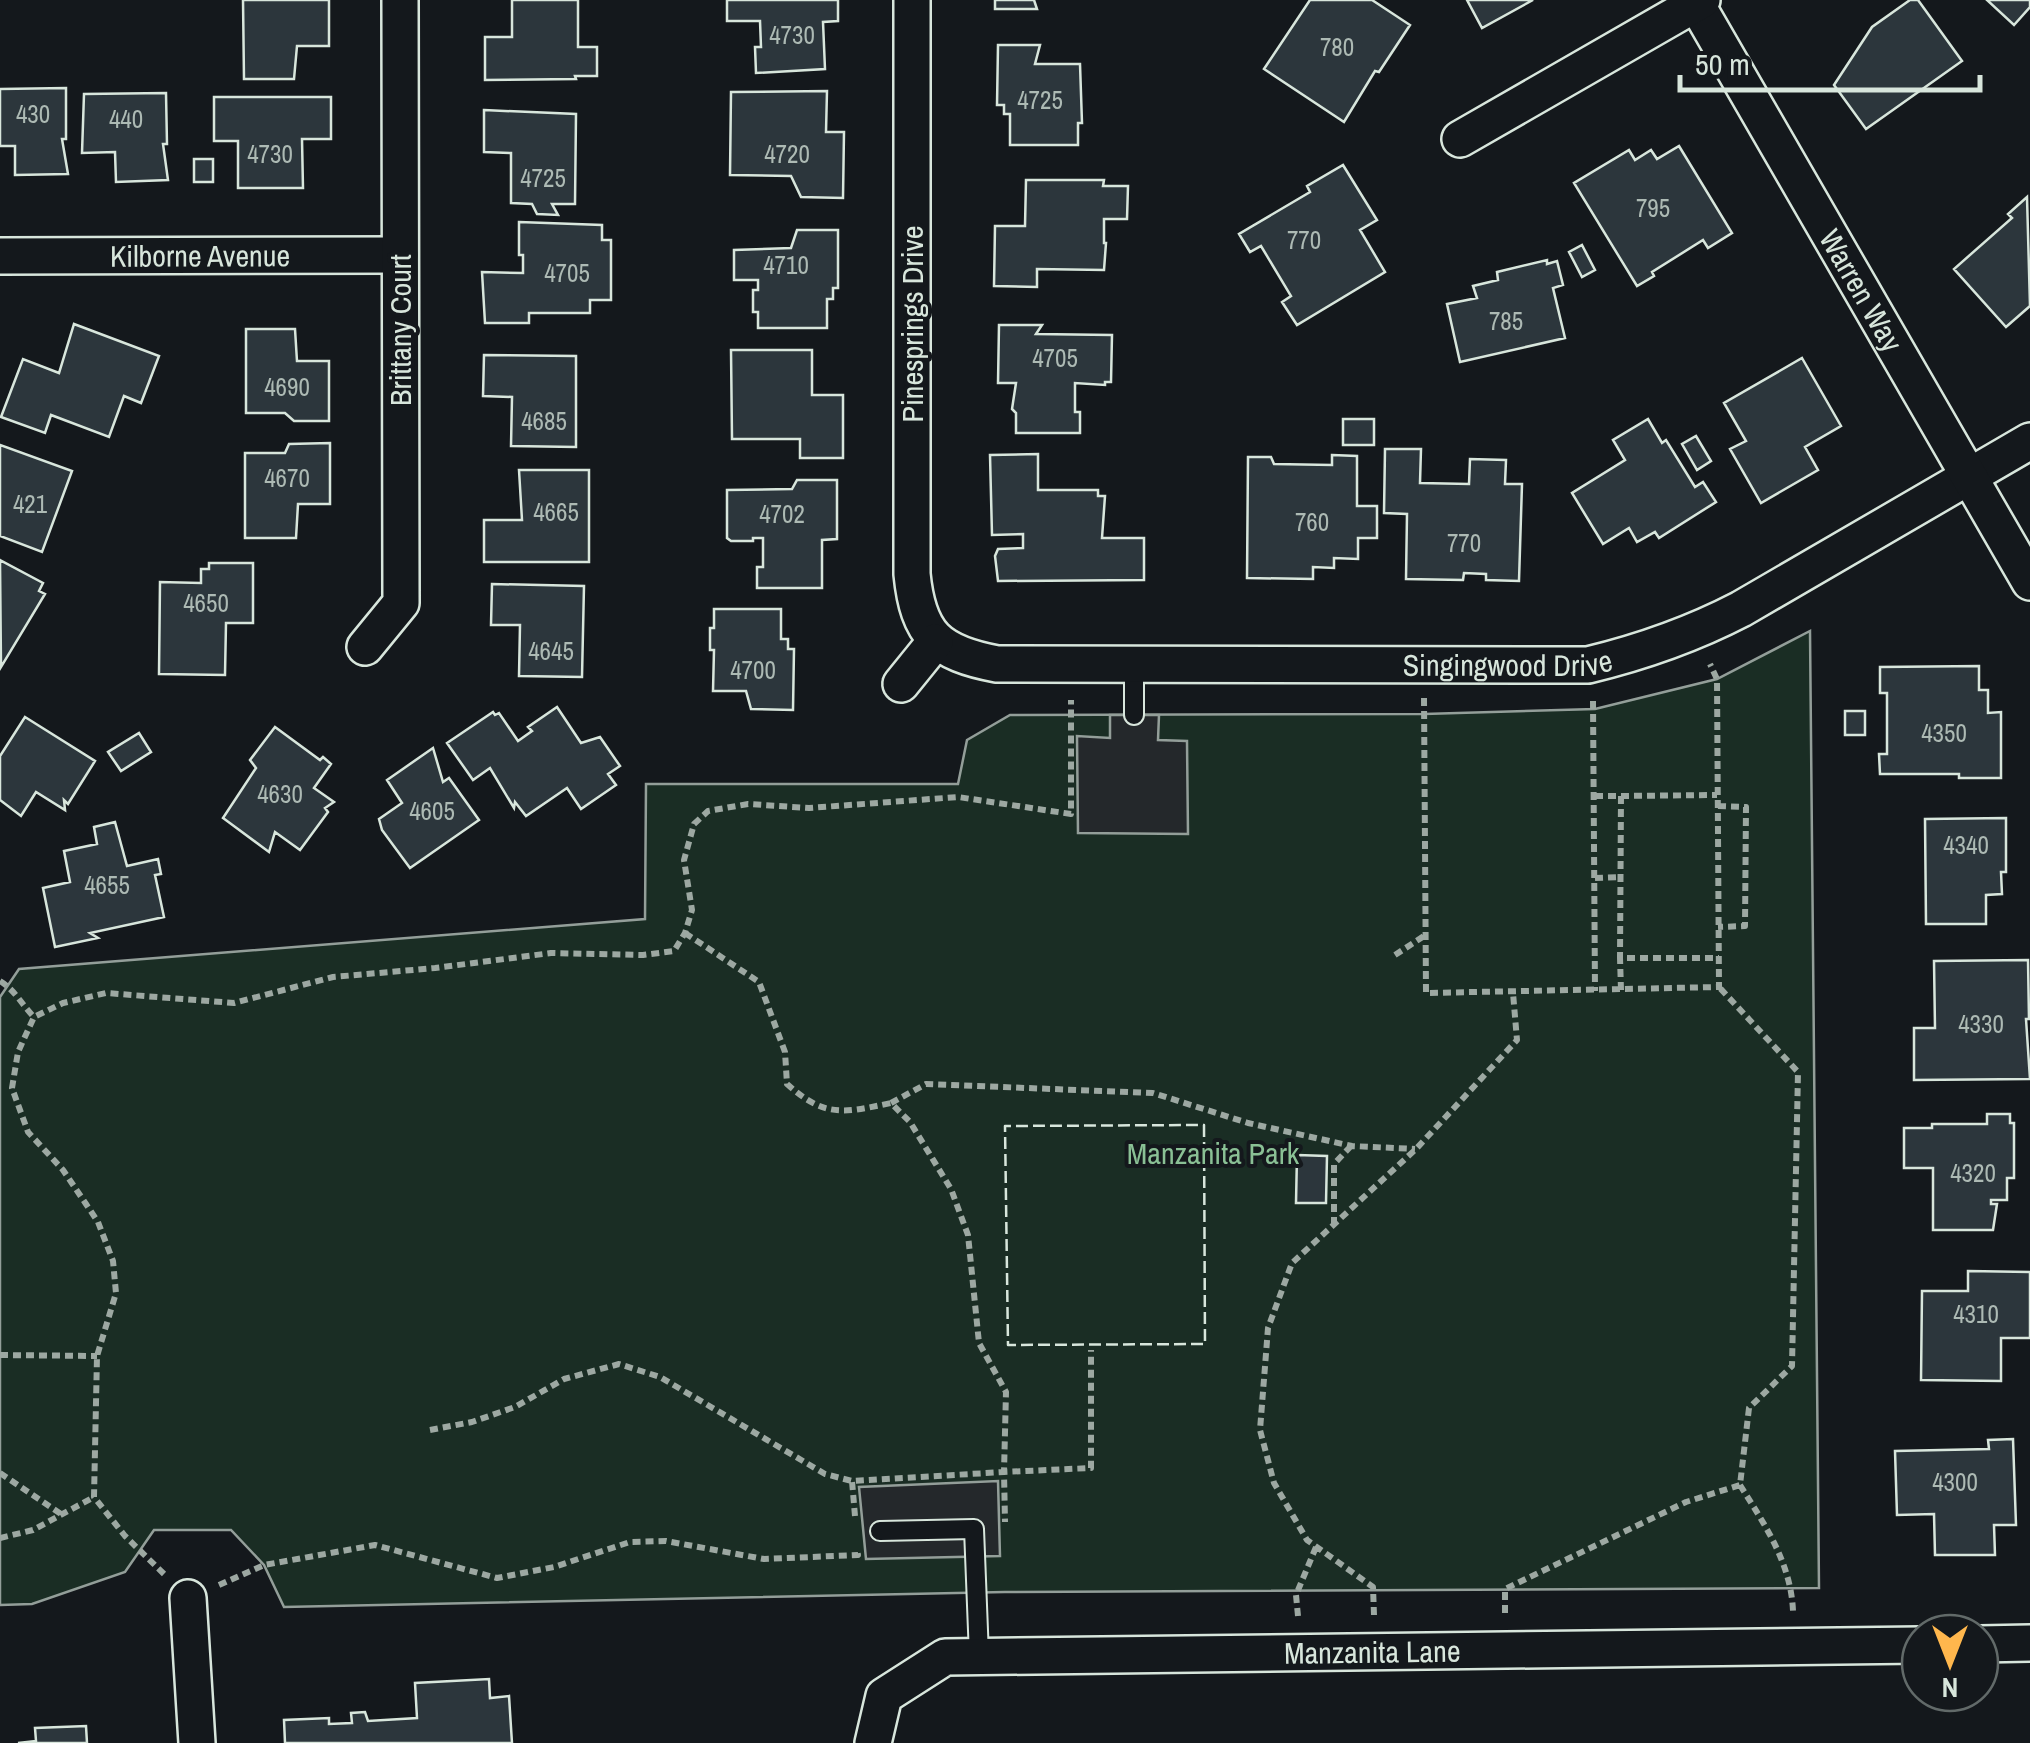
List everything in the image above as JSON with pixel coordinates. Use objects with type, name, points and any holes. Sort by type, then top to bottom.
[{"type":"street","name":"Brittany Court","points":[[365,648],[401,604],[400,0]]},
{"type":"street","name":"Pinesprings Drive","points":[[912,0],[912,574],[920,614],[935,642]]},
{"type":"street","points":[[1460,139],[1697,1]]},
{"type":"street","name":"Warren Way","points":[[1697,1],[2030,582]]},
{"type":"street","name":"Kilborne Avenue","points":[[0,256],[400,255]]},
{"type":"street","name":"Singingwood Drive","points":[[935,642],[968,659],[997,664],[1588,665],[1637,654],[1741,610],[2030,442]]},
{"type":"street","points":[[901,684],[935,642]]},
{"type":"street","points":[[188,1598],[196,1743]]},
{"type":"street","points":[[2000,1644],[2030,1644]]},
{"type":"street","name":"Manzanita Lane","points":[[872,1743],[884,1696],[945,1657],[1900,1645]]},
{"type":"lane","points":[[1134,663],[1134,714]]},
{"type":"lane","points":[[880,1531],[974,1529],[979,1656]]},
{"type":"path","points":[[1696,632],[1717,679],[1719,986],[1798,1072],[1792,1366],[1749,1408],[1740,1486],[1772,1537],[1792,1588],[1794,1646]]},
{"type":"path","points":[[856,1537],[858,1555],[764,1558],[666,1541],[630,1542],[554,1567],[497,1578],[375,1544],[264,1565],[188,1598],[125,1536],[94,1498],[97,1356],[116,1292],[113,1261],[98,1222],[63,1170],[28,1132],[12,1088],[18,1052],[34,1016],[63,1002],[106,993],[234,1002],[333,976],[551,953],[643,955],[674,951],[686,934],[692,910],[684,860],[694,824],[708,811],[748,804],[825,808],[958,797],[1071,814],[1071,664]]},
{"type":"path","points":[[1588,665],[1594,709],[1595,990]]},
{"type":"path","points":[[1423,667],[1426,993],[1719,986]]},
{"type":"path","points":[[1594,796],[1717,795]]},
{"type":"path","points":[[1621,796],[1621,990]]},
{"type":"path","points":[[1717,806],[1746,807],[1745,926],[1718,927]]},
{"type":"path","points":[[1595,878],[1620,877]]},
{"type":"path","points":[[686,934],[759,982],[785,1052],[787,1084],[810,1104],[850,1112],[890,1103],[926,1084],[1153,1093],[1248,1123],[1352,1146],[1416,1149]]},
{"type":"path","points":[[1395,955],[1425,936]]},
{"type":"path","points":[[1620,958],[1719,958]]},
{"type":"path","points":[[0,982],[12,988],[34,1016]]},
{"type":"path","points":[[1375,1652],[1374,1586],[1307,1540],[1274,1484],[1260,1430],[1268,1328],[1292,1263],[1416,1149],[1517,1040],[1513,993]]},
{"type":"path","points":[[890,1103],[910,1122],[951,1190],[968,1235],[979,1343],[1006,1392],[1005,1532]]},
{"type":"path","points":[[1334,1225],[1334,1164],[1352,1146]]},
{"type":"path","points":[[430,1430],[472,1422],[515,1407],[564,1379],[620,1364],[660,1377],[825,1474],[852,1481],[1091,1468],[1091,1350]]},
{"type":"path","points":[[0,1354],[97,1356]]},
{"type":"path","points":[[0,1473],[64,1516]]},
{"type":"path","points":[[852,1481],[855,1518]]},
{"type":"path","points":[[1504,1650],[1505,1588],[1686,1502],[1740,1486]]},
{"type":"path","points":[[0,1538],[33,1530],[94,1498]]},
{"type":"path","points":[[1300,1652],[1296,1595],[1316,1546]]},
{"type":"green space","name":"Manzanita Park","points":[[1810,631],[1819,1588],[1005,1592],[284,1607],[264,1565],[231,1530],[154,1530],[125,1572],[32,1604],[0,1605],[0,997],[19,969],[645,919],[646,784],[958,784],[967,740],[1010,715],[1424,714],[1595,709],[1717,679]]},
{"type":"shaded area","points":[[1110,715],[1159,715],[1158,740],[1187,741],[1188,834],[1078,833],[1077,736],[1110,738]]},
{"type":"shaded area","points":[[998,1481],[1000,1556],[866,1559],[859,1487]]},
{"type":"building","points":[[243,0],[329,0],[329,46],[297,46],[294,79],[244,79]]},
{"type":"building","points":[[512,0],[578,0],[578,47],[597,47],[597,76],[485,80],[485,37],[512,37]]},
{"type":"building","points":[[727,0],[838,0],[838,21],[823,22],[825,69],[756,73],[760,21],[727,21]]},
{"type":"building","points":[[995,0],[1034,0],[1037,9],[995,9]]},
{"type":"building","points":[[1310,0],[1372,0],[1410,25],[1379,72],[1375,71],[1344,122],[1264,69]]},
{"type":"building","points":[[1467,0],[1533,0],[1482,28]]},
{"type":"building","points":[[1910,0],[1918,0],[1962,61],[1866,129],[1834,85],[1872,27]]},
{"type":"building","points":[[1987,0],[2030,0],[2030,7],[2014,25]]},
{"type":"building","points":[[998,45],[1040,45],[1035,64],[1080,64],[1082,123],[1078,123],[1078,145],[1010,145],[1010,114],[1004,114],[1004,105],[997,105]]},
{"type":"building","points":[[66,88],[66,139],[62,139],[68,174],[15,175],[15,146],[0,146],[0,89]]},
{"type":"building","points":[[827,91],[826,132],[844,132],[843,198],[801,197],[791,176],[730,175],[731,92]]},
{"type":"building","points":[[166,93],[167,144],[163,144],[168,180],[116,182],[115,152],[82,153],[84,94]]},
{"type":"building","points":[[214,97],[331,97],[331,139],[302,139],[303,188],[238,188],[238,141],[214,141]]},
{"type":"building","points":[[484,110],[576,114],[575,204],[552,204],[558,215],[537,214],[532,204],[511,203],[511,153],[484,152]]},
{"type":"building","points":[[1679,146],[1732,233],[1708,248],[1703,240],[1637,286],[1574,183],[1629,150],[1635,160],[1651,150],[1657,159]]},
{"type":"building","points":[[194,159],[213,159],[213,182],[194,182]]},
{"type":"building","points":[[1343,165],[1377,220],[1360,230],[1385,272],[1297,325],[1282,302],[1291,296],[1261,246],[1250,252],[1239,234],[1310,192],[1307,186]]},
{"type":"building","points":[[1026,180],[1104,180],[1103,186],[1128,186],[1127,219],[1104,219],[1104,270],[1037,269],[1037,287],[994,286],[995,226],[1025,226]]},
{"type":"building","points":[[2027,197],[2030,306],[2006,327],[1954,269],[2012,218],[2008,214]]},
{"type":"building","points":[[519,222],[602,225],[602,240],[611,240],[611,300],[590,300],[590,313],[529,313],[529,323],[485,323],[482,272],[523,273]]},
{"type":"building","points":[[797,230],[838,230],[838,288],[833,288],[833,299],[827,299],[827,328],[758,328],[753,290],[758,290],[758,280],[734,280],[734,250],[791,248]]},
{"type":"building","points":[[1582,245],[1595,270],[1582,277],[1569,252]]},
{"type":"building","points":[[1547,260],[1547,264],[1557,261],[1563,285],[1553,288],[1565,338],[1460,362],[1447,304],[1477,298],[1473,286],[1498,280],[1497,272]]},
{"type":"building","points":[[74,324],[159,356],[141,403],[124,396],[109,437],[51,415],[45,433],[1,417],[23,359],[59,373]]},
{"type":"building","points":[[999,325],[1042,325],[1036,334],[1112,335],[1111,382],[1075,383],[1080,433],[1016,433],[1016,413],[1012,409],[1016,383],[998,383]]},
{"type":"building","points":[[246,329],[295,329],[297,361],[329,361],[329,421],[294,421],[285,413],[246,413]]},
{"type":"building","points":[[731,350],[812,350],[812,395],[843,395],[843,458],[800,458],[800,439],[732,439]]},
{"type":"building","points":[[484,355],[576,356],[576,447],[511,446],[512,397],[483,396]]},
{"type":"building","points":[[1802,358],[1841,426],[1805,447],[1818,470],[1761,503],[1730,449],[1746,441],[1724,403]]},
{"type":"building","points":[[1343,419],[1374,419],[1374,445],[1343,445]]},
{"type":"building","points":[[1648,419],[1695,487],[1703,482],[1716,502],[1659,538],[1655,532],[1637,542],[1629,528],[1603,544],[1572,493],[1625,460],[1613,440]]},
{"type":"building","points":[[1696,436],[1711,461],[1697,470],[1682,444]]},
{"type":"building","points":[[330,443],[330,504],[298,504],[296,538],[245,538],[245,453],[285,453],[289,444]]},
{"type":"building","points":[[0,445],[72,471],[42,552],[0,536]]},
{"type":"building","points":[[1385,449],[1421,449],[1420,483],[1469,484],[1470,459],[1506,460],[1505,484],[1522,484],[1519,581],[1486,580],[1486,574],[1464,573],[1463,580],[1406,579],[1407,514],[1384,513]]},
{"type":"building","points":[[1038,454],[1038,490],[1098,490],[1098,496],[1105,496],[1102,538],[1144,538],[1144,580],[998,581],[998,549],[1023,548],[1023,534],[992,535],[990,455]]},
{"type":"building","points":[[1332,455],[1357,456],[1357,506],[1377,506],[1377,538],[1358,538],[1358,559],[1334,558],[1334,568],[1313,567],[1313,579],[1247,578],[1248,457],[1271,457],[1274,464],[1332,465]]},
{"type":"building","points":[[519,470],[589,470],[589,562],[484,562],[484,520],[522,520]]},
{"type":"building","points":[[797,480],[837,480],[837,539],[822,540],[822,588],[757,588],[757,567],[763,567],[763,538],[727,538],[727,490],[792,489]]},
{"type":"building","points":[[0,560],[43,583],[39,591],[45,594],[1,667]]},
{"type":"building","points":[[209,563],[253,563],[253,623],[226,623],[225,675],[159,674],[160,582],[201,583],[201,569],[209,569]]},
{"type":"building","points":[[492,584],[584,586],[582,677],[519,676],[520,625],[491,625]]},
{"type":"building","points":[[714,609],[781,609],[781,639],[788,639],[788,649],[794,649],[793,710],[751,709],[746,691],[713,691],[710,628],[714,628]]},
{"type":"building","points":[[1979,666],[1979,690],[1988,690],[1988,713],[2001,712],[2001,778],[1880,774],[1879,754],[1887,754],[1887,693],[1880,693],[1880,667]]},
{"type":"building","points":[[557,707],[581,743],[600,737],[620,766],[608,774],[616,785],[581,809],[567,788],[526,816],[515,802],[514,808],[490,768],[473,780],[447,743],[493,712],[499,713],[518,741],[532,731],[528,727]]},
{"type":"building","points":[[1845,711],[1865,711],[1865,735],[1845,735]]},
{"type":"building","points":[[25,717],[95,761],[68,804],[64,800],[65,810],[36,792],[21,816],[0,800],[0,756]]},
{"type":"building","points":[[275,727],[331,764],[314,788],[334,802],[325,808],[328,812],[300,850],[275,832],[269,852],[223,818],[256,768],[250,760]]},
{"type":"building","points":[[139,733],[151,752],[121,771],[108,752]]},
{"type":"building","points":[[433,748],[443,782],[449,778],[479,820],[410,868],[382,830],[379,819],[402,803],[387,780]]},
{"type":"building","points":[[2006,818],[2002,894],[1986,895],[1986,924],[1926,924],[1925,819]]},
{"type":"building","points":[[115,822],[127,866],[158,859],[161,874],[155,875],[164,917],[90,933],[98,938],[55,947],[43,888],[70,882],[64,851],[97,844],[94,827]]},
{"type":"building","points":[[2028,960],[2030,1079],[1914,1080],[1914,1028],[1935,1028],[1934,961]]},
{"type":"building","points":[[1987,1114],[2010,1114],[2010,1123],[2014,1123],[2014,1178],[2007,1178],[2007,1200],[1991,1200],[1991,1204],[1997,1204],[1993,1230],[1933,1230],[1933,1168],[1904,1168],[1904,1128],[1987,1124]]},
{"type":"building","points":[[1297,1155],[1327,1156],[1326,1203],[1296,1203]]},
{"type":"building","points":[[1968,1271],[2030,1272],[2030,1338],[2001,1338],[2001,1381],[1921,1380],[1922,1291],[1968,1291]]},
{"type":"building","points":[[2013,1439],[2016,1525],[1994,1525],[1995,1555],[1935,1555],[1934,1514],[1897,1515],[1895,1451],[1989,1449],[1988,1440]]},
{"type":"building","points":[[489,1679],[490,1698],[509,1696],[512,1743],[285,1743],[284,1720],[329,1718],[329,1724],[352,1723],[351,1713],[365,1712],[368,1721],[417,1718],[415,1683]]},
{"type":"building","points":[[86,1726],[87,1743],[18,1743],[36,1741],[35,1728]]},
{"type":"fence","points":[[1204,1125],[1205,1344],[1008,1345],[1005,1126],[1204,1125]]}]
